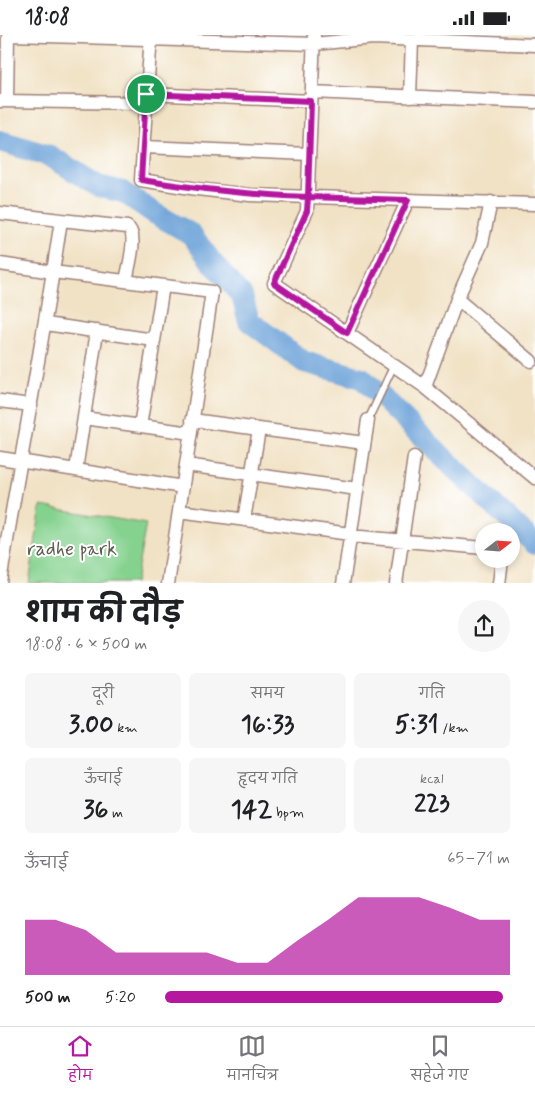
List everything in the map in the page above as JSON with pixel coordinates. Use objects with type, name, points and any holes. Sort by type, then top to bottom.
[{"type":"street","points":[[8,35],[3,101],[410,97],[535,102]]},
{"type":"street","points":[[13,35],[314,40],[373,39],[535,45]]},
{"type":"street","points":[[150,37],[141,180],[250,195],[535,204]]},
{"type":"street","points":[[314,40],[307,211],[274,283],[425,387],[535,478]]},
{"type":"street","points":[[410,97],[412,40]]},
{"type":"street","points":[[144,147],[309,154]]},
{"type":"street","points":[[347,333],[408,200]]},
{"type":"street","points":[[425,387],[457,299],[482,243],[491,202]]},
{"type":"street","points":[[0,213],[127,227],[130,229],[133,237],[126,281]]},
{"type":"street","points":[[0,582],[20,461],[46,324],[61,220]]},
{"type":"street","points":[[0,264],[212,292],[168,583]]},
{"type":"street","points":[[140,426],[163,286]]},
{"type":"street","points":[[457,299],[534,358]]},
{"type":"street","points":[[46,324],[154,340]]},
{"type":"street","points":[[76,470],[97,331]]},
{"type":"street","points":[[0,401],[31,405]]},
{"type":"street","points":[[84,418],[140,426],[258,429],[364,443]]},
{"type":"street","points":[[343,583],[368,420]]},
{"type":"street","points":[[244,520],[258,429]]},
{"type":"street","points":[[396,583],[414,457]]},
{"type":"street","points":[[0,458],[183,487]]},
{"type":"street","points":[[186,465],[358,489]]},
{"type":"street","points":[[179,511],[350,535],[475,547]]},
{"type":"street","points":[[499,583],[501,568]]},
{"type":"lane","points":[[368,420],[394,365]]},
{"type":"green space","name":"radhe park","points":[[41,506],[146,524],[135,583],[29,583]]},
{"type":"waterway","points":[[0,141],[50,156],[98,186],[123,192],[154,213],[191,234],[211,261],[242,296],[249,321],[304,362],[362,378],[535,544]]},
{"type":"route","points":[[146,94],[141,180],[250,195],[308,197],[307,211],[274,283],[347,333],[408,200],[308,197],[311,101],[146,94]]}]
